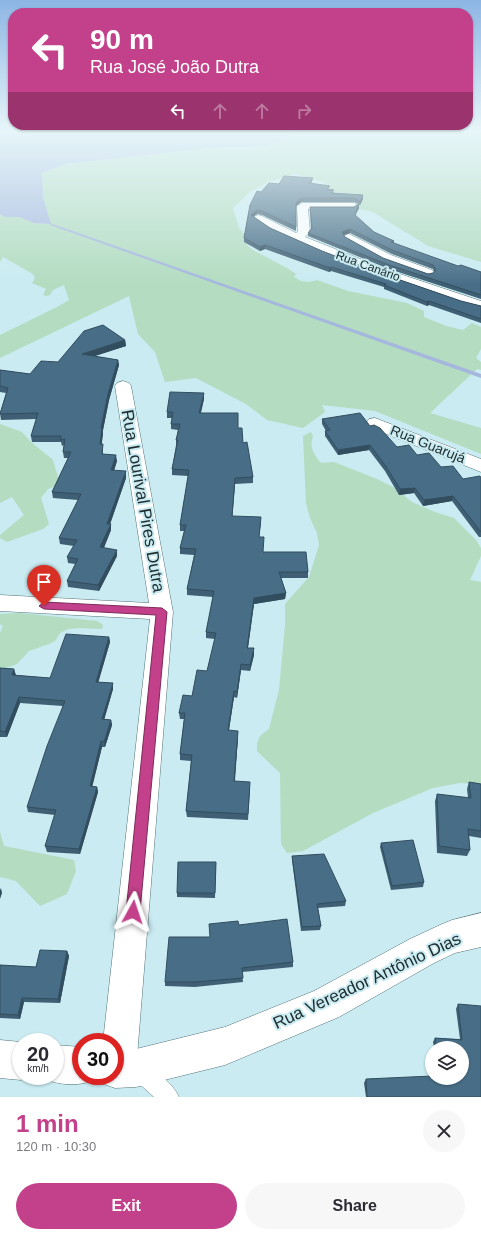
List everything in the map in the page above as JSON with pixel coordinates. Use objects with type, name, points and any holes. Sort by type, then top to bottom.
[{"type":"street","points":[[298,238],[304,232],[302,206],[354,206]]},
{"type":"street","name":"Rua Canário","points":[[258,218],[275,228],[384,273],[481,305]]},
{"type":"street","name":"Rua Canário","points":[[349,237],[387,258],[440,278]]},
{"type":"street","name":"Rua Lourival Pires Dutra","points":[[123,386],[162,612],[124,1057]]},
{"type":"street","name":"Rua Guarujá","points":[[375,423],[481,466]]},
{"type":"street","points":[[0,603],[162,612]]},
{"type":"street","name":"Rua Vereador Antônio Dias","points":[[124,1069],[225,1046],[326,1004],[422,951],[452,937],[481,930]]},
{"type":"street","points":[[0,1059],[12,1060]]},
{"type":"lane","points":[[124,1070],[169,1097]]},
{"type":"green space","points":[[42,183],[267,183],[251,191],[233,208],[239,228],[245,235],[247,245],[253,250],[287,268],[296,274],[294,277],[301,281],[309,282],[317,280],[348,291],[407,303],[424,311],[424,317],[446,326],[463,330],[472,323],[481,327],[481,349],[476,358],[481,362],[481,370],[477,369],[430,413],[481,428],[481,454],[375,411],[322,405],[325,412],[303,428],[267,420],[246,404],[196,378],[165,382],[155,352],[138,334],[129,296],[0,358],[0,335],[69,300],[64,285],[53,290],[50,295],[43,295],[46,289],[32,283],[35,278],[33,274],[3,257],[0,262],[0,214],[5,217],[19,217],[34,223],[50,224],[43,198]]},
{"type":"green space","points":[[326,183],[481,183],[481,262],[428,246],[371,211],[301,200]]},
{"type":"green space","points":[[0,424],[22,432],[30,441],[53,460],[60,484],[48,489],[41,498],[49,524],[43,529],[7,542],[0,538],[0,535],[24,515],[12,497],[0,503]]},
{"type":"green space","points":[[311,432],[313,436],[313,451],[321,463],[334,462],[377,479],[393,487],[412,502],[454,518],[476,540],[481,548],[481,556],[470,580],[481,582],[481,784],[460,783],[433,788],[373,813],[303,851],[287,853],[281,844],[280,773],[257,751],[257,743],[260,736],[269,729],[279,690],[285,626],[285,604],[309,577],[319,545],[317,533],[310,518],[306,503],[303,436]]},
{"type":"green space","points":[[20,613],[97,621],[103,625],[102,629],[68,629],[60,633],[55,641],[29,651],[17,664],[0,670],[0,633],[3,626],[0,624],[0,614]]},
{"type":"green space","points":[[0,832],[4,846],[74,860],[76,871],[67,894],[40,906],[16,881],[0,877]]},
{"type":"water","points":[[0,183],[42,183],[43,198],[51,224],[34,223],[19,217],[5,217],[0,214]]},
{"type":"building","points":[[269,183],[310,183],[330,186],[327,189],[334,190],[331,193],[363,195],[360,202],[354,198],[301,198],[296,203],[296,227],[262,211],[257,210],[251,215],[270,228],[322,251],[380,273],[461,301],[481,306],[481,319],[429,301],[427,302],[384,285],[386,284],[331,267],[330,268],[265,245],[260,247],[244,238],[250,205],[257,191],[261,192]]},
{"type":"building","points":[[359,204],[355,215],[374,232],[394,241],[391,242],[458,266],[461,265],[481,272],[481,295],[389,265],[308,233],[312,228],[310,207],[354,207]],"holes":[[[350,229],[392,250],[433,265],[436,270],[433,273],[428,274],[383,258],[345,237],[342,232]]]},
{"type":"building","points":[[103,325],[125,340],[82,354],[118,360],[108,394],[101,428],[100,444],[103,444],[102,454],[116,455],[111,470],[126,471],[107,524],[111,524],[100,547],[117,550],[98,585],[67,581],[78,559],[67,557],[77,540],[59,538],[81,494],[52,492],[71,452],[63,452],[65,439],[61,440],[61,436],[31,436],[38,413],[0,414],[8,388],[0,386],[0,370],[30,374],[41,361],[58,362],[84,331]]},
{"type":"building","points":[[170,392],[204,393],[199,413],[238,413],[238,428],[242,428],[243,443],[247,442],[253,477],[235,478],[232,516],[261,517],[259,537],[264,537],[263,552],[306,552],[308,572],[279,572],[286,593],[254,598],[247,648],[254,648],[250,665],[241,664],[237,692],[234,691],[228,730],[238,731],[234,781],[250,782],[248,814],[186,811],[192,755],[180,754],[185,713],[179,713],[183,695],[192,696],[197,670],[207,671],[216,633],[206,632],[214,591],[187,589],[196,549],[180,548],[186,525],[180,525],[189,470],[172,469],[180,424],[171,424],[173,412],[167,412]]},
{"type":"building","points":[[360,413],[370,426],[374,425],[380,428],[397,447],[409,445],[417,455],[429,453],[441,467],[453,466],[463,479],[480,476],[481,532],[453,496],[424,500],[415,488],[400,489],[370,445],[338,450],[325,431],[330,430],[322,419]]},
{"type":"building","points":[[66,634],[109,637],[96,682],[113,683],[102,719],[111,720],[104,742],[101,741],[90,786],[97,787],[79,849],[45,846],[56,810],[27,807],[47,746],[65,701],[19,697],[5,732],[0,731],[0,668],[14,669],[12,675],[50,678]]},
{"type":"building","points":[[469,782],[481,784],[481,831],[468,829],[470,850],[439,846],[437,794],[471,798]]},
{"type":"building","points":[[413,840],[424,882],[392,886],[381,843]]},
{"type":"building","points":[[324,854],[346,901],[317,904],[321,926],[302,927],[292,856]]},
{"type":"building","points":[[178,862],[216,862],[215,893],[177,893]]},
{"type":"building","points":[[287,919],[293,962],[242,968],[243,978],[195,982],[165,982],[169,937],[210,937],[209,924],[238,921],[239,925]]},
{"type":"building","points":[[40,950],[67,951],[58,999],[22,998],[18,1015],[0,1014],[0,965],[36,967]]},
{"type":"building","points":[[458,1004],[481,1006],[481,1097],[367,1097],[366,1079],[425,1076],[425,1085],[469,1085],[469,1041],[435,1041],[435,1038],[462,1040]]},
{"type":"waterway","points":[[51,224],[481,376]]},
{"type":"route","points":[[44,606],[162,612],[133,912]]}]
